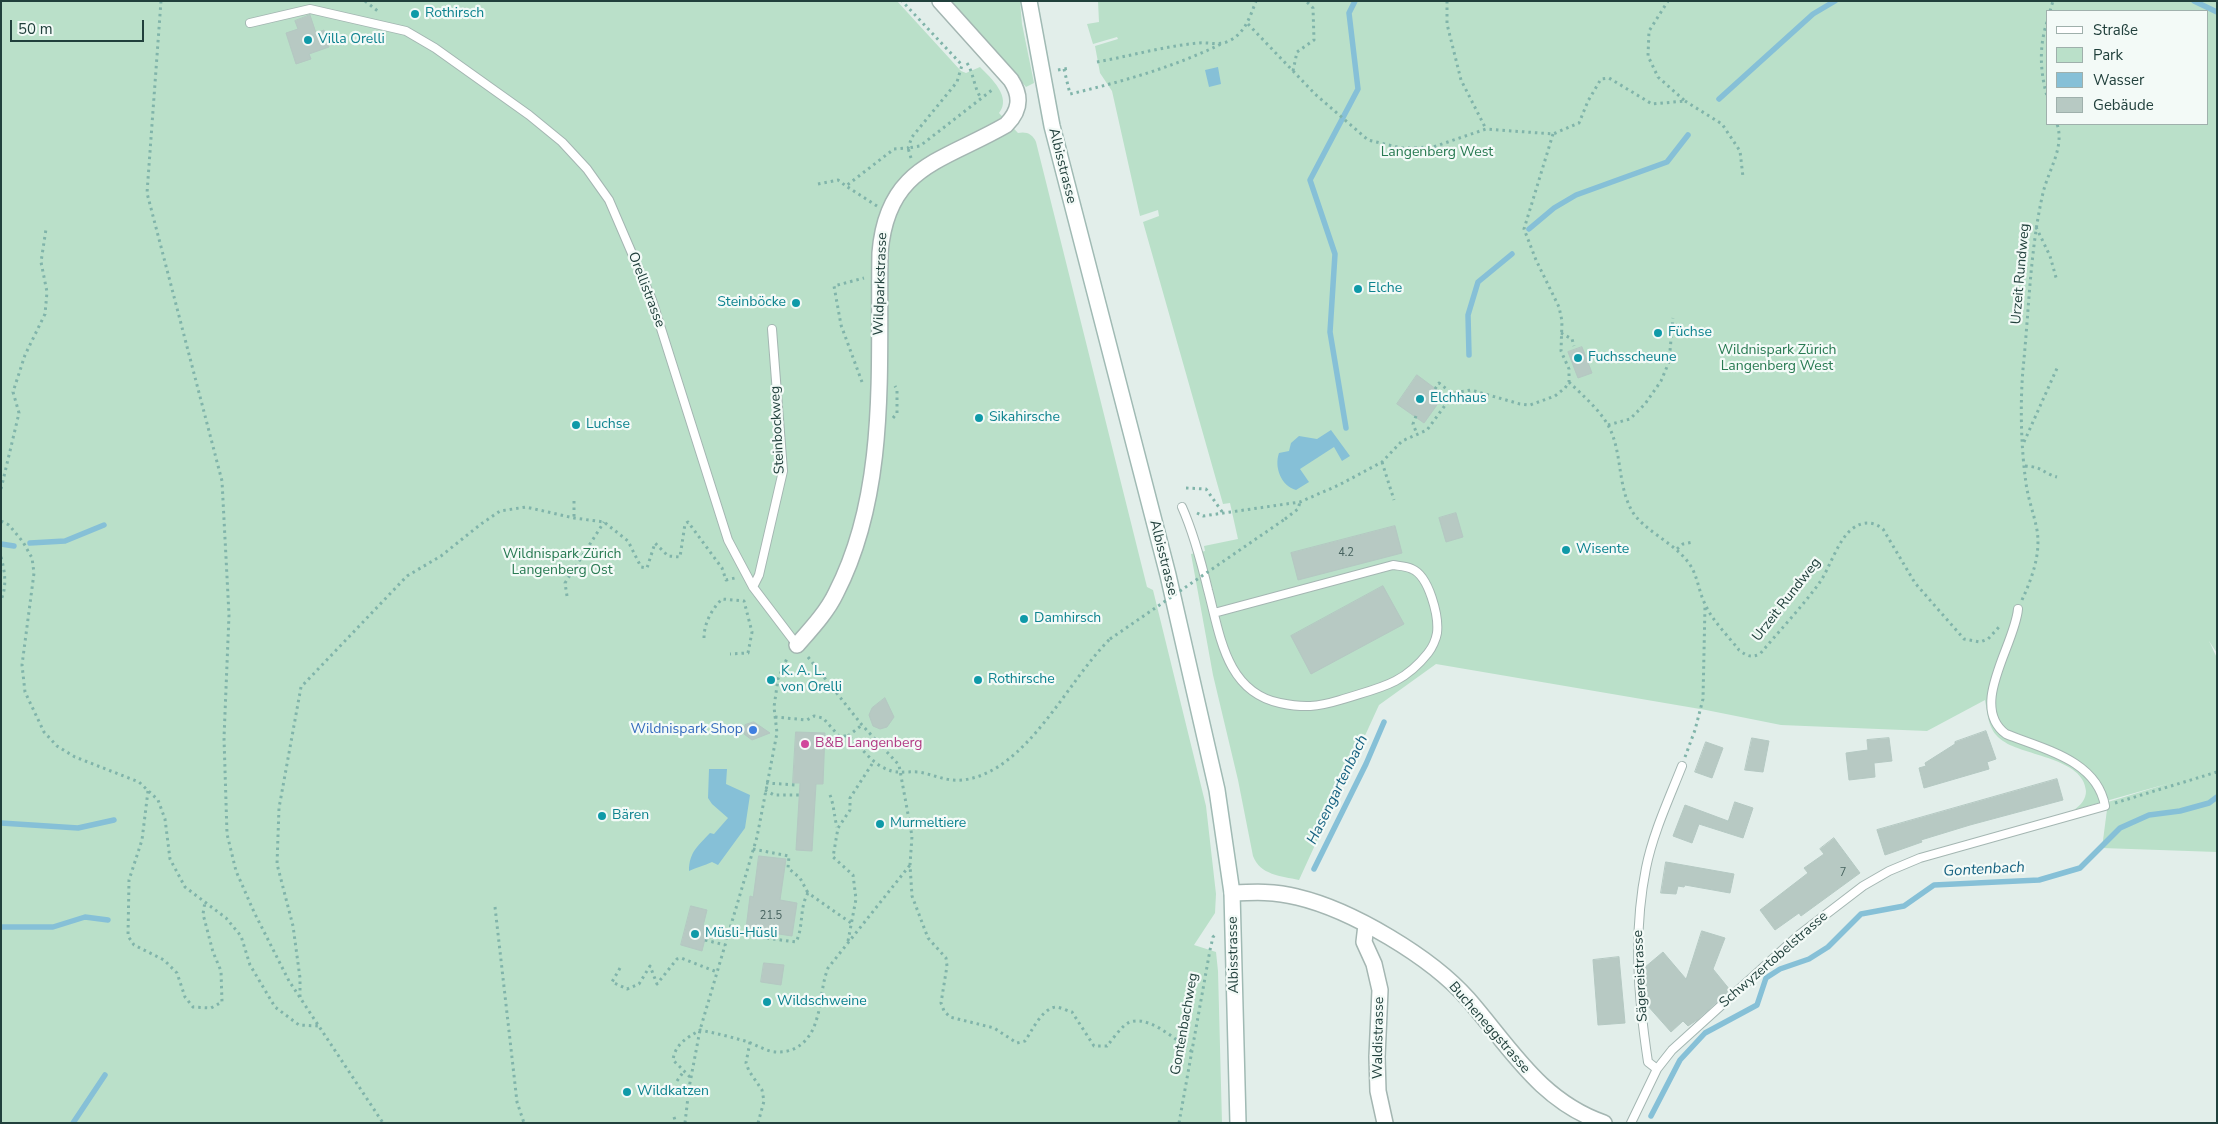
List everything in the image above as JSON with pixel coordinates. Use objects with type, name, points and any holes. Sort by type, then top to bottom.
[{"type":"street","name":"Wildparkstrasse","points":[[797,645],[836,595],[852,558],[871,478],[877,429],[881,237],[887,213],[898,193],[916,173],[928,164],[1006,125],[1013,117],[1019,104],[1017,90],[1011,80],[940,1]]},
{"type":"street","name":"Albisstrasse","points":[[1029,1],[1052,126],[1168,575],[1216,790],[1232,893],[1238,1123]]},
{"type":"street","name":"Bucheneggstrasse","points":[[1232,893],[1267,892],[1298,897],[1333,909],[1366,925],[1417,955],[1459,990],[1536,1081],[1551,1095],[1579,1113],[1604,1123]]},
{"type":"street","name":"Waldistrasse","points":[[1366,925],[1364,942],[1374,964],[1380,990],[1377,1057],[1378,1091],[1385,1123]]},
{"type":"lane","name":"Orellistrasse","points":[[250,23],[310,9],[406,31],[435,48],[529,115],[568,149],[587,169],[609,200],[652,300],[728,540],[745,575],[797,645]]},
{"type":"lane","name":"Steinbockweg","points":[[753,587],[759,575],[783,471],[772,329]]},
{"type":"lane","points":[[1182,507],[1193,531],[1223,650],[1234,671],[1251,691],[1267,700],[1298,707],[1317,707],[1398,681],[1412,670],[1430,651],[1437,634],[1436,609],[1424,580],[1413,569],[1393,565],[1214,613]]},
{"type":"lane","points":[[2018,609],[2017,622],[1990,698],[1991,709],[1999,728],[2006,734],[2057,753],[2075,763],[2090,777],[2100,791],[2105,806]]},
{"type":"lane","name":"Sägereistrasse","points":[[1656,1069],[1648,1062],[1640,1006],[1637,968],[1638,919],[1647,866],[1660,822],[1682,766]]},
{"type":"lane","name":"Schwyzertobelstrasse","points":[[1631,1123],[1656,1069],[1672,1050],[1799,935],[1870,883],[1889,871],[1920,858],[2105,806]]},
{"type":"path","points":[[161,1],[147,193],[222,481],[229,615],[224,738],[228,834],[236,871],[254,912],[300,998],[383,1123]]},
{"type":"path","points":[[902,1],[962,65],[957,82],[912,137],[908,148],[916,173]]},
{"type":"path","points":[[1064,69],[1070,94],[1108,85],[1200,54],[1228,42],[1239,34],[1248,24],[1256,1]]},
{"type":"path","points":[[1293,71],[1297,52],[1314,40],[1313,8],[1306,1]]},
{"type":"path","points":[[1447,1],[1447,24],[1462,80],[1486,129]]},
{"type":"path","points":[[1668,1],[1659,12],[1649,31],[1648,56],[1658,76],[1685,102],[1722,124],[1740,151],[1743,177]]},
{"type":"path","points":[[1248,24],[1315,94],[1368,140],[1400,148],[1433,147],[1486,129],[1553,134],[1579,123],[1588,100],[1601,79],[1609,78],[1652,104],[1685,102]]},
{"type":"path","points":[[2046,28],[2041,59],[2042,79],[2046,93]]},
{"type":"path","points":[[1096,62],[1200,42],[1221,44]]},
{"type":"path","points":[[967,63],[977,93],[981,98]]},
{"type":"path","points":[[1058,70],[1070,68]]},
{"type":"path","points":[[846,186],[894,149],[920,146],[992,90]]},
{"type":"path","name":"Urzeit Rundweg","points":[[1569,382],[1603,417],[1608,426],[1615,445],[1623,488],[1633,513],[1642,523],[1677,549],[1689,564],[1699,581],[1705,605],[1739,650],[1753,657],[1760,654],[1820,582],[1846,535],[1860,524],[1869,522],[1877,524],[1884,529],[1914,583],[1964,639],[1980,642],[1988,639],[2018,609],[2027,589],[2038,548],[2037,531],[2026,482],[2021,416],[2023,371],[2036,227],[2043,190],[2058,148],[2057,125]]},
{"type":"path","points":[[1182,507],[1203,516],[1300,502],[1382,462],[1402,441],[1427,430],[1453,394],[1471,390],[1530,405],[1555,396],[1565,388],[1569,382],[1568,370],[1561,351],[1562,322],[1559,307],[1536,260],[1524,228],[1553,134]]},
{"type":"path","points":[[818,184],[838,180],[887,213]]},
{"type":"path","points":[[2036,227],[2050,256],[2057,281]]},
{"type":"path","points":[[1,489],[19,413],[14,392],[25,355],[45,314],[47,292],[42,262],[46,229]]},
{"type":"path","points":[[863,384],[840,325],[834,286],[880,274]]},
{"type":"path","points":[[1608,426],[1630,419],[1646,404],[1661,381],[1669,362],[1672,318]]},
{"type":"path","points":[[1561,333],[1572,339],[1574,346]]},
{"type":"path","points":[[2023,442],[2058,366]]},
{"type":"path","points":[[1435,388],[1439,383],[1453,394]]},
{"type":"path","points":[[1416,416],[1413,424],[1416,434]]},
{"type":"path","points":[[1382,462],[1394,500]]},
{"type":"path","points":[[2025,466],[2038,467],[2048,474],[2057,476]]},
{"type":"path","points":[[1186,488],[1206,489],[1223,513]]},
{"type":"path","points":[[574,501],[574,518]]},
{"type":"path","points":[[848,736],[874,761],[894,773],[918,772],[947,780],[962,780],[979,776],[1003,765],[1038,729],[1110,639],[1285,520],[1298,509],[1300,502]]},
{"type":"path","points":[[300,998],[300,978],[293,926],[277,864],[279,808],[301,687],[406,576],[441,556],[480,524],[500,511],[526,507],[574,518],[604,522],[628,541],[641,567],[647,568],[655,543],[668,556],[680,557],[685,524],[688,522],[716,560],[726,580],[745,575]]},
{"type":"path","points":[[1,521],[8,524],[23,542],[32,558],[34,573],[22,665],[25,692],[44,732],[57,746],[75,757],[139,782],[158,800],[165,819],[170,859],[185,886],[226,918],[241,936],[250,965],[275,1007],[299,1025],[319,1026]]},
{"type":"path","points":[[566,596],[565,583],[604,522]]},
{"type":"path","points":[[1677,549],[1683,544],[1693,542]]},
{"type":"path","points":[[1,557],[5,572],[5,591],[1,600]]},
{"type":"path","points":[[704,638],[704,628],[715,606],[722,599],[744,601],[752,632],[748,653],[730,654]]},
{"type":"path","points":[[1682,766],[1695,730],[1703,699],[1705,605]]},
{"type":"path","points":[[686,1123],[691,1077],[700,1030],[753,849],[777,733],[774,707],[778,679],[787,658],[797,645],[862,725],[899,765],[912,836],[910,865],[912,896],[918,916],[928,938],[946,958],[947,966],[941,1003],[944,1011],[950,1017],[994,1028],[1017,1043],[1025,1041],[1046,1011],[1056,1007],[1072,1012],[1094,1046],[1107,1046],[1125,1025],[1140,1020],[1158,1028],[1191,1051]]},
{"type":"path","points":[[775,718],[807,720],[814,716],[824,718],[839,736],[848,736],[862,725]]},
{"type":"path","points":[[848,943],[856,899],[853,875],[832,857],[838,828],[850,810],[850,798],[874,761]]},
{"type":"path","points":[[2105,806],[2217,772]]},
{"type":"path","points":[[766,783],[796,785],[796,783]]},
{"type":"path","points":[[148,790],[142,840],[129,880],[128,936],[134,945],[164,960],[177,973],[185,997],[193,1007],[211,1008],[222,1002],[221,971],[213,952],[203,914],[205,902]]},
{"type":"path","points":[[765,790],[774,795],[799,795]]},
{"type":"path","points":[[830,795],[833,803],[832,810],[838,828]]},
{"type":"path","points":[[753,849],[789,856],[788,868],[800,878],[808,893],[851,923]]},
{"type":"path","points":[[691,1077],[673,1060],[674,1053],[680,1043],[700,1030],[750,1042],[779,1052],[799,1047],[806,1041],[816,1021],[828,968],[910,865]]},
{"type":"path","points":[[728,933],[796,942],[801,932],[803,900],[808,893]]},
{"type":"path","points":[[495,907],[517,1102],[524,1123]]},
{"type":"path","name":"Gontenbachweg","points":[[1179,1123],[1210,950],[1213,937],[1218,931]]},
{"type":"path","points":[[705,940],[724,945]]},
{"type":"path","points":[[620,968],[612,982],[622,988],[636,987],[650,966],[657,984],[677,959],[681,958],[717,972]]},
{"type":"path","points":[[750,1042],[746,1063],[762,1090],[764,1101],[758,1123]]},
{"type":"path","points":[[677,1081],[684,1071]]},
{"type":"path","points":[[674,1116],[676,1123]]},
{"type":"green space","name":"Wildnispark Zürich Langenberg Ost","points":[[1,1],[897,1],[961,71],[966,73],[980,67],[1002,94],[1003,101],[999,113],[1018,133],[1024,132],[1029,134],[1036,142],[1147,587],[1153,590],[1206,806],[1216,894],[1215,913],[1194,945],[1216,952],[1222,1123],[1,1123]]},
{"type":"green space","points":[[950,1],[1020,1],[1022,24],[1034,83],[1026,87]]},
{"type":"green space","name":"Wildnispark Zürich Langenberg West","points":[[1098,1],[2217,1],[2217,653],[2209,641],[2217,658],[2217,852],[2102,848],[2108,802],[2170,783],[2074,810],[2085,797],[2086,791],[2083,780],[2075,771],[2064,765],[2013,746],[1998,737],[1990,723],[1985,700],[1927,731],[1781,725],[1706,710],[1436,664],[1379,705],[1299,880],[1278,876],[1266,871],[1256,862],[1253,856],[1238,780],[1213,675],[1191,554],[1205,551],[1204,546],[1238,539],[1230,503],[1223,504],[1143,222],[1159,216],[1158,210],[1140,216],[1112,91],[1100,73],[1095,46],[1118,39],[1117,37],[1093,44],[1087,24],[1099,22]]},
{"type":"water","points":[[1218,67],[1221,84],[1209,87],[1205,70]]},
{"type":"water","points":[[1331,430],[1350,456],[1342,461],[1334,447],[1300,469],[1309,482],[1296,490],[1291,488],[1283,480],[1278,470],[1279,453],[1289,451],[1291,443],[1299,436],[1317,439]]},
{"type":"water","points":[[709,769],[727,769],[726,784],[750,795],[745,828],[718,865],[712,862],[689,871],[692,854],[710,833],[714,834],[728,818],[708,798]]},
{"type":"building","name":"Villa Orelli","points":[[310,15],[316,33],[324,30],[329,47],[309,54],[311,59],[296,64],[286,33],[298,29],[295,21]]},
{"type":"building","name":"Fuchsscheune","points":[[1582,347],[1592,373],[1578,378],[1568,352]]},
{"type":"building","name":"Elchhaus","points":[[1417,375],[1444,395],[1424,423],[1397,404]]},
{"type":"building","points":[[1456,513],[1463,537],[1446,542],[1439,518]]},
{"type":"building","points":[[1395,526],[1402,553],[1298,580],[1291,553]]},
{"type":"building","points":[[1383,586],[1404,624],[1311,674],[1291,636]]},
{"type":"building","points":[[885,698],[894,717],[887,727],[880,729],[873,726],[869,715],[872,708]]},
{"type":"building","name":"Wildnispark Shop","points":[[754,722],[770,733],[752,740],[744,734],[745,725]]},
{"type":"building","points":[[1986,731],[1996,759],[1987,762],[1989,769],[1924,788],[1919,768],[1926,766],[1925,763],[1955,744],[1955,742]]},
{"type":"building","points":[[796,732],[825,733],[823,784],[816,784],[812,851],[796,850],[800,783],[793,783]]},
{"type":"building","points":[[1752,738],[1769,741],[1763,772],[1745,770]]},
{"type":"building","points":[[1889,738],[1892,761],[1874,763],[1875,777],[1849,780],[1846,753],[1868,750],[1867,740]]},
{"type":"building","points":[[1706,742],[1723,748],[1712,778],[1695,772]]},
{"type":"building","points":[[2057,779],[2063,800],[1921,840],[1922,842],[1885,855],[1877,830]]},
{"type":"building","points":[[1735,802],[1753,808],[1743,838],[1699,824],[1692,843],[1673,836],[1685,805],[1728,821]]},
{"type":"building","points":[[1834,838],[1860,873],[1801,916],[1799,913],[1775,930],[1760,910],[1808,873],[1804,868],[1824,854],[1820,849]]},
{"type":"building","points":[[759,856],[786,859],[780,900],[797,903],[792,936],[746,929],[750,896],[753,897]]},
{"type":"building","points":[[1666,862],[1734,874],[1730,893],[1685,885],[1684,887],[1678,886],[1676,894],[1661,893]]},
{"type":"building","name":"Müsli-Hüsli","points":[[691,906],[707,910],[703,926],[708,927],[702,951],[681,945]]},
{"type":"building","points":[[1702,931],[1725,938],[1713,969],[1730,990],[1697,1020],[1688,1026],[1683,1021],[1671,1032],[1647,1005],[1644,968],[1663,952],[1686,979]]},
{"type":"building","points":[[1619,957],[1625,1023],[1598,1025],[1593,960]]},
{"type":"building","points":[[764,963],[784,965],[781,985],[761,982]]},
{"type":"waterway","points":[[1346,428],[1330,332],[1335,254],[1310,180],[1358,89],[1349,13],[1355,1]]},
{"type":"waterway","name":"Hasengartenbach","points":[[1719,99],[1813,14],[1835,1]]},
{"type":"waterway","name":"Hasengartenbach","points":[[2194,1],[2217,12]]},
{"type":"waterway","points":[[1529,229],[1554,208],[1576,195],[1667,162],[1688,135]]},
{"type":"waterway","name":"Hasengartenbach","points":[[1469,355],[1468,315],[1478,282],[1512,254]]},
{"type":"waterway","points":[[30,543],[65,541],[104,525]]},
{"type":"waterway","points":[[1,544],[14,546]]},
{"type":"waterway","name":"Hasengartenbach","points":[[1314,869],[1366,764],[1384,722]]},
{"type":"waterway","name":"Gontenbach","points":[[1651,1116],[1680,1060],[1705,1033],[1757,1005],[1766,978],[1780,969],[1809,959],[1828,947],[1861,914],[1904,906],[1934,885],[2039,880],[2080,868],[2120,828],[2149,815],[2180,811],[2209,803],[2217,797]]},
{"type":"waterway","points":[[1,823],[78,828],[114,820]]},
{"type":"waterway","points":[[1,927],[53,927],[85,917],[108,920]]},
{"type":"waterway","points":[[73,1123],[105,1075]]},
{"type":"place","name":"Rothirsch","points":[[415,14]]},
{"type":"place","name":"Villa Orelli","points":[[308,40]]},
{"type":"place","name":"Elche","points":[[1358,289]]},
{"type":"place","name":"Steinböcke","points":[[796,303]]},
{"type":"place","name":"Füchse","points":[[1658,333]]},
{"type":"place","name":"Fuchsscheune","points":[[1578,358]]},
{"type":"place","name":"Elchhaus","points":[[1420,399]]},
{"type":"place","name":"Sikahirsche","points":[[979,418]]},
{"type":"place","name":"Luchse","points":[[576,425]]},
{"type":"place","name":"Wisente","points":[[1566,550]]},
{"type":"place","name":"Damhirsch","points":[[1024,619]]},
{"type":"place","name":"K. A. L. von Orelli","points":[[771,680]]},
{"type":"place","name":"Rothirsche","points":[[978,680]]},
{"type":"place","name":"Wildnispark Shop","points":[[753,730]]},
{"type":"place","name":"B&B Langenberg","points":[[805,744]]},
{"type":"place","name":"Bären","points":[[602,816]]},
{"type":"place","name":"Murmeltiere","points":[[880,824]]},
{"type":"place","name":"Müsli-Hüsli","points":[[695,934]]},
{"type":"place","name":"Wildschweine","points":[[767,1002]]},
{"type":"place","name":"Wildkatzen","points":[[627,1092]]},
{"type":"park label","name":"Langenberg West","points":[[1437,153]]}]
